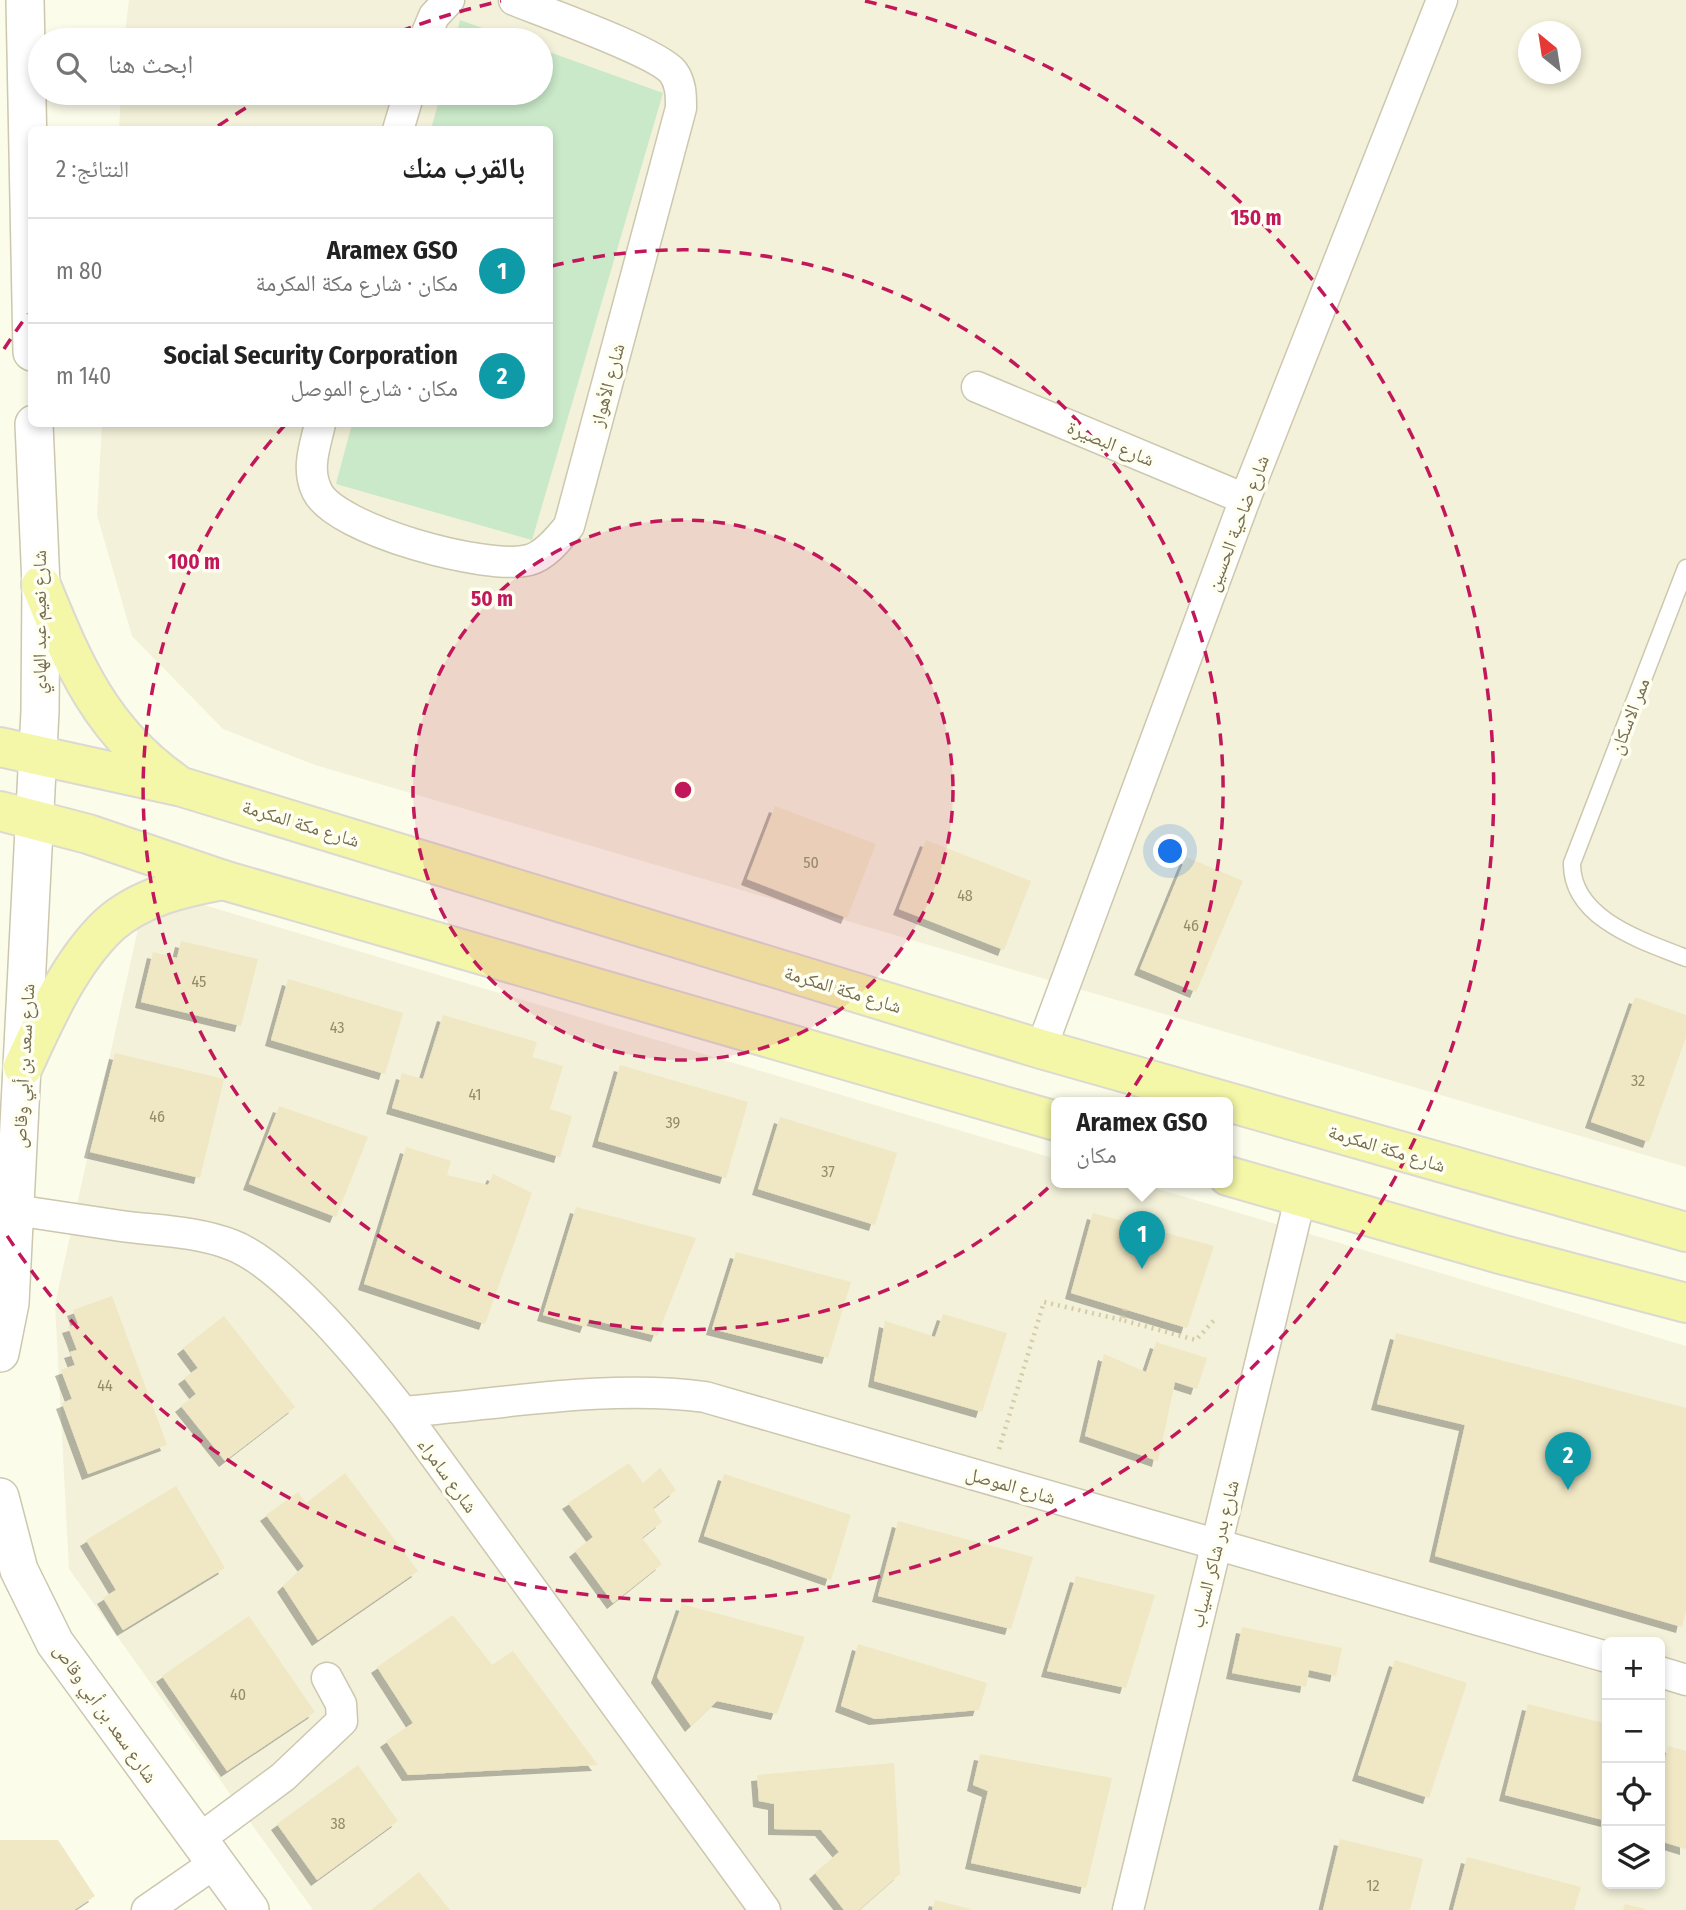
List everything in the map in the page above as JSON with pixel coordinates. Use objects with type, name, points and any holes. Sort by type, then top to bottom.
[{"type":"main road","points":[[41,585],[88,690],[105,717],[141,757],[182,787]]},
{"type":"main road","name":"شارع مكة المكرمة","points":[[0,747],[182,787],[1041,1049],[1210,1097]]},
{"type":"main road","points":[[18,816],[88,834],[223,880],[1051,1120]]},
{"type":"main road","points":[[23,1067],[60,993],[110,925],[159,895],[223,880]]},
{"type":"main road","name":"شارع مكة المكرمة","points":[[1233,1103],[1686,1232]]},
{"type":"main road","points":[[1233,1178],[1300,1199],[1686,1303]]},
{"type":"street","points":[[25,0],[28,28]]},
{"type":"street","points":[[429,28],[434,16],[449,0]]},
{"type":"street","name":"شارع الأهواز","points":[[319,427],[311,464],[317,493],[328,504],[358,523],[435,551],[507,563],[532,560],[555,542],[569,526],[681,108],[680,85],[672,71],[651,56],[514,0]]},
{"type":"street","name":"شارع ضاحية الحسين","points":[[1041,1049],[1245,499],[1442,0]]},
{"type":"street","points":[[37,105],[39,123]]},
{"type":"street","points":[[399,126],[405,105]]},
{"type":"street","name":"شارع البصيرة","points":[[977,387],[1245,499]]},
{"type":"street","name":"شارع نعيم عبد الهادي","points":[[18,816],[36,756],[41,585],[34,427]]},
{"type":"street","name":"شارع سعد بن أبي وقاص","points":[[0,1353],[10,1303],[23,1067],[18,816]]},
{"type":"street","name":"شارع بدر شاكر السياب","points":[[1128,1910],[1300,1199]]},
{"type":"street","name":"شارع سامراء","points":[[15,1210],[196,1234],[233,1245],[254,1256],[331,1329],[404,1412],[765,1910]]},
{"type":"street","name":"شارع الموصل","points":[[404,1412],[615,1392],[664,1391],[705,1397],[1602,1656]]},
{"type":"street","name":"شارع سعد بن أبي وقاص","points":[[0,1497],[19,1570],[55,1643],[250,1910]]},
{"type":"street","points":[[1665,1674],[1686,1680]]},
{"type":"street","points":[[147,1910],[342,1721],[341,1704],[327,1678]]},
{"type":"lane","name":"ممر الاسكان","points":[[1686,568],[1572,863],[1574,887],[1584,904],[1643,941],[1686,958]]},
{"type":"path","points":[[990,1479],[1044,1302],[1196,1339],[1216,1318]]},
{"type":"path","points":[[1122,1320],[1125,1309]]},
{"type":"shaded area","points":[[129,0],[1686,0],[1686,1167],[315,765],[223,729],[132,636],[97,515],[102,427],[553,427],[553,126],[119,126],[120,105],[553,105],[553,28],[126,28]]},
{"type":"shaded area","points":[[147,888],[1051,1158],[1051,1188],[1155,1188],[1686,1346],[1686,1910],[313,1910],[69,1569],[55,1304]]},
{"type":"green space","points":[[460,20],[482,28],[458,28]]},
{"type":"green space","points":[[553,53],[663,93],[532,540],[336,484],[351,427],[553,427],[553,126],[432,126],[438,105],[553,105]]},
{"type":"building","points":[[775,806],[876,844],[847,918],[747,879]]},
{"type":"building","points":[[926,840],[1031,881],[1004,950],[899,909]]},
{"type":"building","points":[[1186,857],[1243,881],[1196,992],[1140,969]]},
{"type":"building","points":[[181,941],[258,959],[241,1026],[141,1002],[153,952],[177,958]]},
{"type":"building","points":[[288,979],[403,1013],[385,1074],[271,1040]]},
{"type":"building","points":[[1635,997],[1686,1015],[1686,1037],[1649,1142],[1591,1122]]},
{"type":"building","points":[[443,1015],[537,1042],[532,1057],[563,1066],[550,1109],[572,1116],[560,1157],[392,1108],[402,1073],[423,1079]]},
{"type":"building","points":[[115,1053],[224,1079],[200,1178],[90,1152]]},
{"type":"building","points":[[620,1065],[748,1102],[726,1178],[598,1141]]},
{"type":"building","points":[[279,1106],[368,1137],[336,1217],[249,1184]]},
{"type":"building","points":[[780,1117],[897,1153],[875,1225],[758,1189]]},
{"type":"building","points":[[406,1147],[451,1161],[447,1175],[488,1185],[493,1174],[532,1193],[485,1324],[364,1284]]},
{"type":"building","points":[[576,1207],[696,1238],[657,1336],[589,1319],[586,1327],[543,1315]]},
{"type":"building","points":[[1093,1213],[1214,1246],[1187,1328],[1071,1293]]},
{"type":"building","points":[[736,1252],[851,1282],[828,1358],[712,1329]]},
{"type":"building","points":[[112,1296],[167,1445],[88,1474],[62,1403],[72,1399],[61,1370],[75,1365],[70,1352],[77,1350],[68,1327],[78,1324],[73,1310]]},
{"type":"building","points":[[943,1314],[1007,1333],[982,1412],[874,1381],[885,1321],[935,1337]]},
{"type":"building","points":[[224,1316],[295,1407],[225,1461],[181,1406],[196,1394],[184,1378],[198,1368],[183,1348]]},
{"type":"building","points":[[1396,1333],[1686,1408],[1686,1610],[1682,1627],[1435,1556],[1465,1425],[1377,1404]]},
{"type":"building","points":[[1156,1342],[1207,1358],[1197,1389],[1175,1382],[1158,1461],[1085,1436],[1104,1354],[1146,1372]]},
{"type":"building","points":[[629,1463],[643,1483],[660,1468],[676,1490],[653,1508],[662,1522],[642,1538],[662,1564],[613,1603],[575,1551],[593,1537],[568,1503]]},
{"type":"building","points":[[345,1473],[418,1571],[318,1640],[283,1586],[304,1566],[266,1515],[298,1492],[306,1503]]},
{"type":"building","points":[[724,1474],[851,1515],[831,1580],[704,1536]]},
{"type":"building","points":[[176,1486],[225,1568],[123,1630],[103,1598],[116,1590],[86,1540]]},
{"type":"building","points":[[898,1521],[1033,1557],[1011,1629],[878,1596]]},
{"type":"building","points":[[1076,1576],[1155,1595],[1126,1688],[1047,1671]]},
{"type":"building","points":[[682,1604],[805,1637],[777,1714],[717,1701],[691,1726],[657,1677]]},
{"type":"building","points":[[453,1615],[492,1665],[513,1651],[598,1765],[408,1775],[386,1741],[413,1723],[377,1667]]},
{"type":"building","points":[[249,1616],[315,1712],[227,1771],[162,1676]]},
{"type":"building","points":[[1242,1627],[1342,1648],[1336,1676],[1309,1670],[1306,1687],[1232,1673]]},
{"type":"building","points":[[858,1644],[987,1683],[979,1710],[875,1719],[841,1706]]},
{"type":"building","points":[[1395,1660],[1467,1683],[1429,1798],[1358,1775]]},
{"type":"building","points":[[1528,1704],[1602,1723],[1602,1820],[1505,1795]]},
{"type":"building","points":[[1668,1746],[1686,1751],[1686,1849],[1665,1843],[1665,1758]]},
{"type":"building","points":[[980,1754],[1112,1778],[1086,1888],[971,1863],[988,1791],[973,1785]]},
{"type":"building","points":[[894,1763],[900,1874],[859,1910],[844,1910],[815,1873],[839,1852],[821,1830],[774,1829],[774,1804],[759,1801],[757,1775]]},
{"type":"building","points":[[358,1765],[398,1821],[317,1880],[277,1824]]},
{"type":"building","points":[[1340,1839],[1423,1859],[1410,1910],[1323,1910]]},
{"type":"building","points":[[0,1840],[58,1840],[95,1896],[74,1910],[0,1910]]},
{"type":"building","points":[[1467,1857],[1581,1887],[1574,1910],[1453,1910]]},
{"type":"building","points":[[419,1872],[450,1910],[371,1910]]},
{"type":"building","points":[[935,1900],[970,1909],[970,1910],[932,1910]]},
{"type":"building","points":[[1625,1904],[1645,1909],[1645,1910],[1623,1910]]},
{"type":"place","name":"Aramex GSO","points":[[1142,1269]]},
{"type":"place","name":"Social Security Corporation","points":[[1568,1490]]}]
